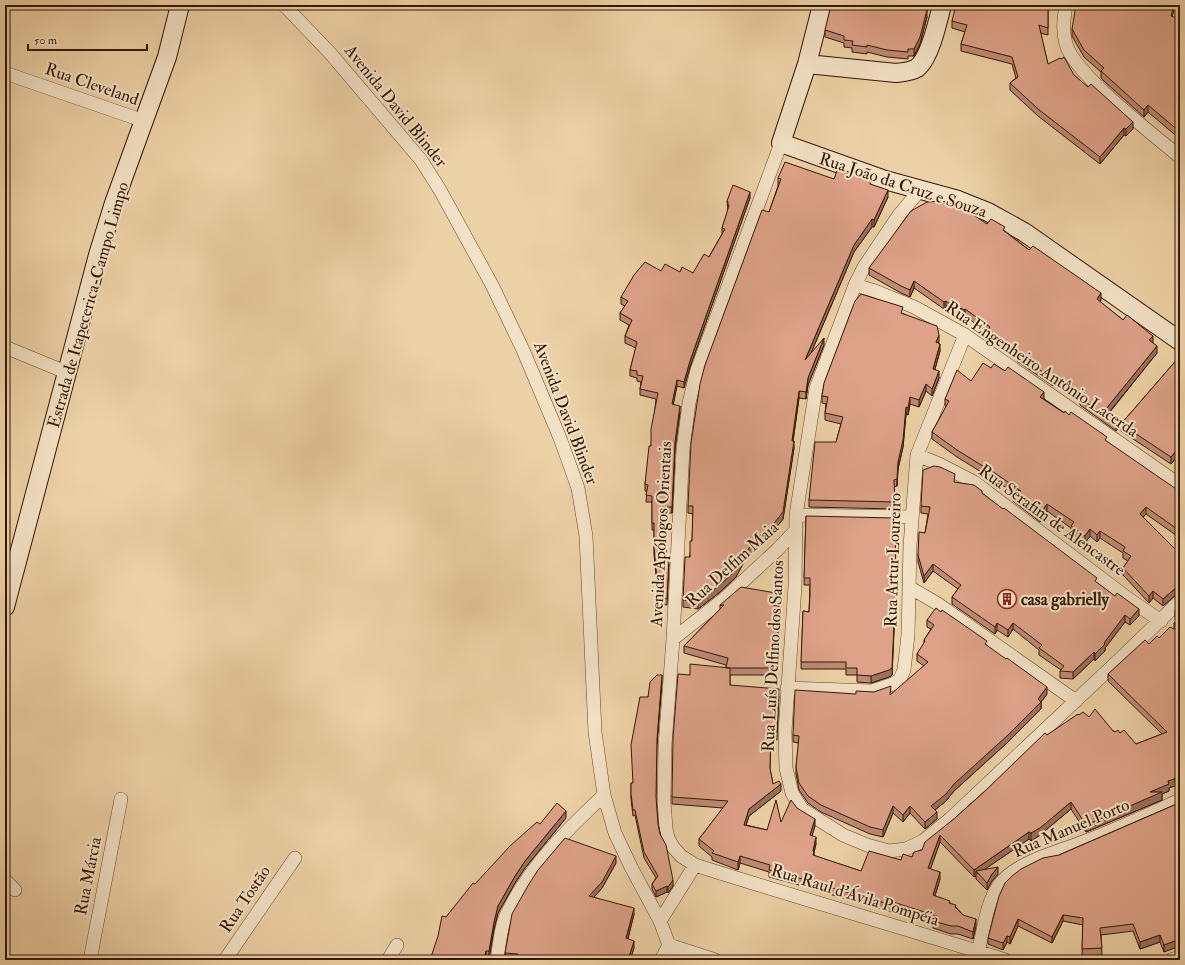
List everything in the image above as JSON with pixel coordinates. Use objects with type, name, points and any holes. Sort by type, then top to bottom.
[{"type":"main road","name":"Estrada de Itapecerica-Campo Limpo","points":[[5,607],[68,373],[82,314],[114,203],[167,57],[180,5]]},
{"type":"main road","points":[[781,143],[807,64],[822,5]]},
{"type":"main road","points":[[807,64],[896,73],[908,72],[918,67],[926,57],[935,32],[942,5]]},
{"type":"main road","name":"Rua João da Cruz e Souza","points":[[781,143],[885,180],[958,200],[988,212],[1024,232],[1180,341]]},
{"type":"street","name":"Avenida David Blinder","points":[[284,5],[330,53],[421,160],[440,190],[492,285],[523,350],[576,482],[582,508],[586,536],[591,678],[595,737],[604,795],[615,833],[631,867],[660,921],[669,946],[677,960]]},
{"type":"street","points":[[1066,5],[1064,34],[1066,46],[1079,67],[1106,94],[1180,157]]},
{"type":"street","name":"Rua Cleveland","points":[[5,74],[144,121]]},
{"type":"street","name":"Avenida Apólogos Orientais","points":[[695,865],[681,856],[673,847],[668,838],[664,802],[665,745],[673,639],[683,449],[689,403],[697,370],[781,143]]},
{"type":"street","name":"Rua Luís Delfino dos Santos","points":[[920,190],[899,215],[864,266],[855,285],[816,388],[796,515],[795,586],[785,731],[786,768],[792,792],[802,809],[843,835],[867,845],[889,851],[906,848],[923,841],[950,819],[1161,621],[1180,601]]},
{"type":"street","name":"Rua Engenheiro Antônio Lacerda","points":[[855,285],[875,291],[914,307],[965,335],[1180,486]]},
{"type":"street","name":"Rua Artur Loureiro","points":[[787,688],[872,691],[885,687],[900,679],[904,670],[908,635],[912,517],[917,455],[965,335]]},
{"type":"street","points":[[5,347],[68,373]]},
{"type":"street","name":"Rua Serafim de Alencastre","points":[[917,455],[939,464],[974,482],[1130,600],[1161,621]]},
{"type":"street","points":[[796,515],[912,517]]},
{"type":"street","name":"Rua Delfim Maia","points":[[673,639],[725,598],[778,549],[796,530]]},
{"type":"street","points":[[909,587],[938,604],[1076,701]]},
{"type":"street","points":[[497,960],[500,937],[505,919],[522,885],[550,850],[604,795]]},
{"type":"street","name":"Rua Márcia","points":[[90,960],[121,799]]},
{"type":"street","name":"Rua Manuel Porto","points":[[978,952],[992,899],[1006,877],[1025,864],[1105,833],[1180,800]]},
{"type":"street","name":"Rua Tostão","points":[[226,960],[294,858]]},
{"type":"street","points":[[660,921],[695,865]]},
{"type":"street","name":"Rua Raul d'Ávila Pompéia","points":[[695,865],[1005,960]]},
{"type":"street","points":[[5,880],[16,890]]},
{"type":"street","points":[[388,960],[397,945]]},
{"type":"street","points":[[661,960],[669,946],[714,960]]},
{"type":"street","points":[[1171,960],[1180,957]]},
{"type":"building","points":[[831,5],[920,5],[919,8],[927,10],[920,37],[914,49],[908,49],[908,52],[887,50],[867,45],[867,47],[852,45],[853,41],[844,40],[844,36],[825,30]]},
{"type":"building","points":[[956,5],[1048,5],[1048,28],[1039,25],[1048,64],[1064,57],[1074,75],[1088,87],[1091,84],[1133,122],[1126,129],[1124,128],[1100,157],[1038,109],[1010,83],[1018,77],[1012,57],[961,44],[967,25],[952,21]]},
{"type":"building","points":[[1076,5],[1174,5],[1171,16],[1180,19],[1180,132],[1148,105],[1144,110],[1101,71],[1104,68],[1084,50],[1072,29]]},
{"type":"building","points":[[785,162],[834,179],[838,168],[871,180],[870,184],[888,190],[874,220],[872,219],[854,245],[805,360],[824,338],[808,378],[806,392],[799,391],[792,441],[794,441],[783,512],[763,537],[760,535],[745,553],[736,570],[720,585],[698,602],[683,600],[685,557],[690,557],[690,541],[692,541],[693,506],[688,506],[691,443],[700,384],[705,365],[762,210],[769,212],[781,179],[778,178]]},
{"type":"building","points":[[733,185],[750,192],[690,361],[684,382],[677,380],[672,404],[680,406],[675,442],[672,507],[667,507],[666,558],[669,558],[667,599],[657,597],[654,523],[652,523],[652,496],[646,495],[648,485],[645,484],[649,446],[651,446],[651,429],[658,393],[640,389],[643,376],[637,375],[637,371],[630,370],[637,342],[625,336],[632,320],[620,313],[628,301],[621,297],[634,275],[645,262],[661,271],[665,264],[680,272],[682,267],[693,273],[704,254],[709,257],[725,229],[722,228],[729,205],[727,201]]},
{"type":"building","points":[[942,201],[960,206],[987,224],[991,219],[1005,227],[1003,230],[1029,250],[1033,246],[1101,293],[1097,299],[1123,320],[1127,315],[1153,336],[1149,340],[1157,346],[1106,409],[1119,420],[1116,424],[1080,398],[1082,394],[1071,386],[1055,375],[1053,379],[1017,354],[1019,352],[988,330],[990,327],[965,309],[964,310],[961,308],[959,311],[914,281],[910,290],[869,268],[911,211],[927,202]]},
{"type":"building","points":[[861,294],[903,307],[901,313],[937,326],[939,335],[936,342],[940,344],[933,369],[939,371],[932,389],[926,384],[919,400],[910,397],[908,408],[906,407],[897,479],[894,480],[895,502],[809,500],[815,442],[836,442],[843,417],[825,413],[828,397],[822,396],[824,383],[855,301]]},
{"type":"building","points":[[1180,356],[1180,454],[1176,451],[1171,457],[1121,424]]},
{"type":"building","points":[[983,363],[991,368],[994,364],[1005,371],[1008,367],[1044,392],[1040,397],[1064,413],[1065,411],[1069,415],[1071,412],[1107,437],[1105,440],[1179,491],[1176,495],[1180,498],[1180,531],[1146,507],[1140,514],[1180,554],[1180,562],[1176,568],[1180,571],[1180,586],[1178,586],[1163,599],[1153,591],[1149,596],[1123,568],[1131,556],[1123,551],[1125,547],[1100,531],[1097,535],[1090,529],[1085,536],[1071,526],[1074,522],[1047,504],[1040,515],[1013,494],[1016,490],[1021,491],[932,432],[949,401],[945,399],[957,370],[971,381]]},
{"type":"building","points":[[934,466],[940,467],[955,474],[954,482],[974,485],[1003,509],[1004,508],[1097,578],[1095,581],[1115,596],[1117,593],[1139,609],[1130,619],[1125,615],[1104,643],[1105,644],[1095,654],[1094,652],[1073,672],[1060,671],[1064,666],[1039,648],[1042,645],[1013,623],[1008,630],[997,623],[995,627],[952,597],[961,585],[933,564],[924,576],[918,555],[919,532],[925,533],[930,507],[921,506],[923,470]]},
{"type":"building","points":[[806,516],[895,518],[896,580],[892,668],[889,670],[871,676],[857,675],[857,668],[846,668],[846,662],[801,662],[803,611],[809,612],[810,595],[810,578],[804,578]]},
{"type":"building","points":[[741,587],[776,593],[773,605],[779,606],[776,668],[726,668],[728,658],[684,646],[724,605],[720,605]]},
{"type":"building","points":[[1180,604],[1180,616],[1175,610]]},
{"type":"building","points":[[936,608],[941,612],[942,610],[987,641],[985,644],[1047,687],[1038,699],[1041,702],[1008,735],[954,784],[946,794],[931,806],[937,812],[925,822],[910,806],[903,815],[893,806],[883,830],[870,827],[821,805],[808,796],[799,783],[796,767],[799,736],[793,735],[795,690],[856,694],[856,691],[874,692],[891,686],[890,695],[928,662],[917,654],[934,625],[927,620]]},
{"type":"building","points":[[1180,617],[1180,777],[1168,781],[1169,784],[1150,792],[1162,792],[1086,825],[1071,802],[1040,828],[1031,833],[1029,832],[974,870],[940,835],[928,868],[940,872],[933,895],[950,901],[949,903],[956,905],[955,907],[963,915],[976,919],[973,932],[958,926],[951,926],[933,921],[937,916],[893,902],[892,905],[769,870],[770,865],[740,856],[738,862],[712,853],[714,851],[699,839],[728,801],[672,797],[673,738],[678,674],[690,675],[690,664],[730,668],[730,685],[779,689],[777,733],[771,732],[770,768],[773,784],[779,781],[781,784],[749,809],[744,825],[767,830],[776,800],[781,822],[791,800],[797,808],[815,819],[810,835],[816,837],[813,855],[861,871],[869,851],[901,860],[903,854],[912,857],[914,852],[922,850],[925,842],[985,791],[1045,733],[1047,735],[1078,714],[1079,715],[1083,712],[1089,717],[1095,709],[1113,731],[1115,732],[1118,730],[1120,733],[1124,730],[1136,744],[1167,732],[1108,674],[1145,640],[1149,644],[1157,636],[1159,638],[1170,627],[1174,629],[1176,626],[1174,623]]},
{"type":"building","points":[[657,675],[662,675],[657,739],[656,797],[658,824],[660,834],[666,845],[673,880],[668,887],[667,886],[656,891],[652,884],[658,876],[644,852],[635,810],[633,810],[631,794],[631,783],[633,783],[631,745],[640,697],[648,697],[650,682]]},
{"type":"building","points":[[557,803],[566,811],[525,861],[498,906],[489,951],[486,951],[484,960],[431,960],[442,916],[446,917],[473,883],[475,884],[510,846],[537,822],[540,824]]},
{"type":"building","points":[[1179,803],[1180,939],[1164,945],[1160,935],[1140,942],[1133,924],[1100,928],[1102,948],[1082,949],[1083,918],[1063,915],[1052,937],[1018,919],[1010,937],[1007,936],[1003,943],[988,938],[999,896],[1005,883],[1021,869],[1043,858],[1059,855]]},
{"type":"building","points":[[565,838],[616,856],[602,882],[589,896],[634,908],[626,938],[634,941],[628,960],[518,960],[518,954],[505,953],[512,914],[538,870]]},
{"type":"building","points":[[998,867],[987,883],[976,871]]},
{"type":"place","name":"casa gabrielly","points":[[1007,599]]}]
